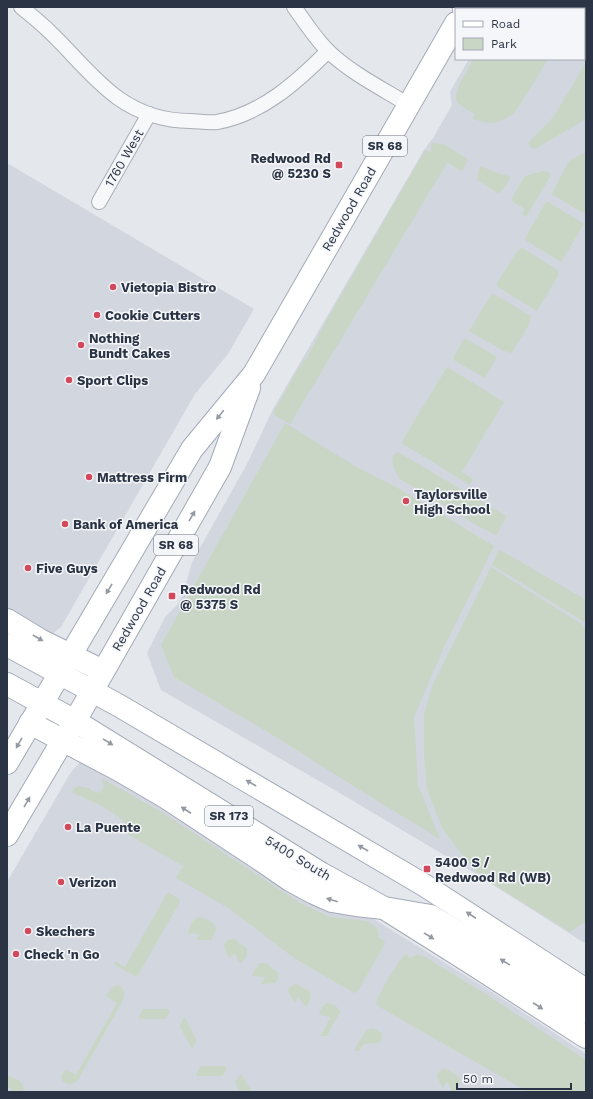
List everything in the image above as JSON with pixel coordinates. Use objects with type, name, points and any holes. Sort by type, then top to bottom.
[{"type":"main road","name":"Redwood Road","points":[[7,835],[75,721],[220,467],[254,374],[455,25]]},
{"type":"main road","name":"Redwood Road","points":[[7,763],[192,449],[254,374]]},
{"type":"main road","points":[[7,620],[40,640],[103,672]]},
{"type":"main road","name":"SR 173","points":[[7,646],[138,716],[424,884],[586,990]]},
{"type":"main road","name":"5400 South","points":[[7,684],[75,721],[322,874],[384,908],[586,1037]]},
{"type":"main road","points":[[30,723],[119,770],[167,798],[290,880],[314,893],[332,901],[431,916],[586,1012]]},
{"type":"street","points":[[20,7],[49,31],[119,99],[149,114],[166,119],[216,122],[257,109],[286,90],[328,51]]},
{"type":"street","points":[[294,7],[328,51],[361,77],[409,105]]},
{"type":"street","name":"1760 West","points":[[99,202],[149,114]]},
{"type":"shaded area","name":"Taylorsville High School","points":[[586,7],[586,944],[476,874],[333,789],[161,690],[147,653],[165,617],[177,605],[183,595],[192,562],[247,464],[273,409],[424,150],[433,138],[452,105],[450,93],[468,60],[585,60],[585,8],[498,8]]},
{"type":"shaded area","points":[[7,163],[254,309],[228,354],[195,394],[61,627],[52,634],[7,613]]},
{"type":"shaded area","points":[[81,761],[155,803],[328,911],[369,916],[544,1026],[586,1054],[586,1092],[7,1092],[7,882],[68,777]]},
{"type":"green space","points":[[504,7],[576,7],[576,8]]},
{"type":"green space","points":[[473,60],[547,60],[514,113],[501,121],[493,123],[473,119],[475,114],[458,104],[456,98],[457,92]]},
{"type":"green space","points":[[586,62],[586,119],[535,149],[532,148],[529,146],[529,142],[550,121]]},
{"type":"green space","points":[[431,143],[443,144],[468,159],[463,170],[461,171],[447,163],[290,424],[273,413],[301,364],[308,356],[325,323],[425,150],[431,151]]},
{"type":"green space","points":[[586,152],[586,215],[552,194],[569,161]]},
{"type":"green space","points":[[480,166],[500,174],[510,176],[509,181],[500,193],[477,180]]},
{"type":"green space","points":[[547,171],[550,174],[550,177],[526,217],[522,214],[525,209],[513,202],[512,198],[525,176]]},
{"type":"green space","points":[[546,202],[584,224],[561,262],[525,240]]},
{"type":"green space","points":[[522,248],[558,270],[558,276],[537,311],[498,287],[497,283],[518,250]]},
{"type":"green space","points":[[492,293],[531,316],[529,324],[512,353],[504,351],[469,331]]},
{"type":"green space","points":[[464,339],[497,357],[485,378],[455,361],[453,358]]},
{"type":"green space","points":[[447,367],[504,402],[462,472],[473,479],[470,485],[403,444],[402,441]]},
{"type":"green space","points":[[285,423],[355,466],[396,487],[494,546],[444,647],[414,717],[418,785],[440,839],[263,729],[174,677],[161,645]]},
{"type":"green space","points":[[398,452],[506,516],[498,533],[495,535],[480,527],[400,479],[393,465],[393,456]]},
{"type":"green space","points":[[499,549],[586,600],[586,623],[492,565]]},
{"type":"green space","points":[[491,567],[586,627],[586,921],[570,932],[483,878],[466,860],[442,828],[427,789],[424,755],[424,714],[433,684]]},
{"type":"green space","points":[[103,779],[163,813],[300,903],[330,917],[367,921],[377,928],[379,938],[385,941],[384,945],[358,991],[354,993],[294,958],[230,909],[176,878],[183,866],[122,831],[125,824],[115,814],[100,805],[71,792],[78,786],[89,788],[92,791],[99,793],[103,787]]},
{"type":"green space","points":[[168,892],[180,900],[180,902],[138,975],[135,976],[114,964],[114,962],[125,967]]},
{"type":"green space","points":[[198,917],[208,920],[214,925],[216,931],[211,940],[197,940],[200,934],[188,933],[193,921]]},
{"type":"green space","points":[[231,939],[235,939],[247,949],[247,955],[242,963],[239,962],[235,954],[233,954],[230,959],[224,948],[225,943]]},
{"type":"green space","points":[[407,953],[409,958],[418,955],[425,957],[481,991],[586,1060],[586,1092],[528,1092],[378,1006],[376,1002],[382,991],[395,969]]},
{"type":"green space","points":[[260,963],[266,963],[278,973],[278,978],[275,983],[261,984],[265,977],[252,975]]},
{"type":"green space","points":[[295,984],[310,992],[311,998],[306,1007],[298,996],[295,1003],[288,991],[290,987]]},
{"type":"green space","points":[[118,985],[123,990],[123,999],[78,1080],[71,1084],[63,1082],[61,1077],[63,1072],[67,1070],[76,1075],[117,1003],[106,996],[112,987]]},
{"type":"green space","points":[[328,1003],[336,1006],[340,1012],[327,1036],[320,1036],[331,1017],[320,1015],[319,1013],[324,1005]]},
{"type":"green space","points":[[144,1009],[168,1009],[170,1011],[165,1019],[140,1019],[139,1016]]},
{"type":"green space","points":[[183,1018],[186,1019],[196,1040],[193,1048],[180,1027]]},
{"type":"green space","points":[[371,1028],[376,1029],[381,1033],[381,1040],[378,1043],[364,1044],[359,1051],[355,1051],[355,1048],[366,1031]]},
{"type":"green space","points":[[201,1066],[225,1066],[227,1068],[221,1076],[197,1076],[196,1074]]},
{"type":"green space","points":[[445,1069],[459,1077],[460,1084],[455,1091],[452,1091],[447,1081],[443,1088],[437,1077],[437,1074],[441,1070]]},
{"type":"green space","points":[[241,1074],[252,1092],[240,1092],[235,1082]]},
{"type":"green space","points":[[7,1076],[16,1079],[21,1083],[24,1089],[23,1092],[9,1092],[11,1088],[7,1087]]},
{"type":"place","name":"Redwood Rd @ 5230 S","points":[[339,165]]},
{"type":"place","name":"Vietopia Bistro","points":[[113,287]]},
{"type":"place","name":"Cookie Cutters","points":[[97,315]]},
{"type":"place","name":"Nothing Bundt Cakes","points":[[81,345]]},
{"type":"place","name":"Sport Clips","points":[[69,380]]},
{"type":"place","name":"Mattress Firm","points":[[89,477]]},
{"type":"place","name":"Taylorsville High School","points":[[406,501]]},
{"type":"place","name":"Bank of America","points":[[65,524]]},
{"type":"place","name":"Five Guys","points":[[28,568]]},
{"type":"place","name":"Redwood Rd @ 5375 S","points":[[172,596]]},
{"type":"place","name":"La Puente","points":[[68,827]]},
{"type":"place","name":"5400 S / Redwood Rd (WB)","points":[[427,869]]},
{"type":"place","name":"Verizon","points":[[61,882]]},
{"type":"place","name":"Skechers","points":[[28,931]]},
{"type":"place","name":"Check 'n Go","points":[[16,954]]}]
